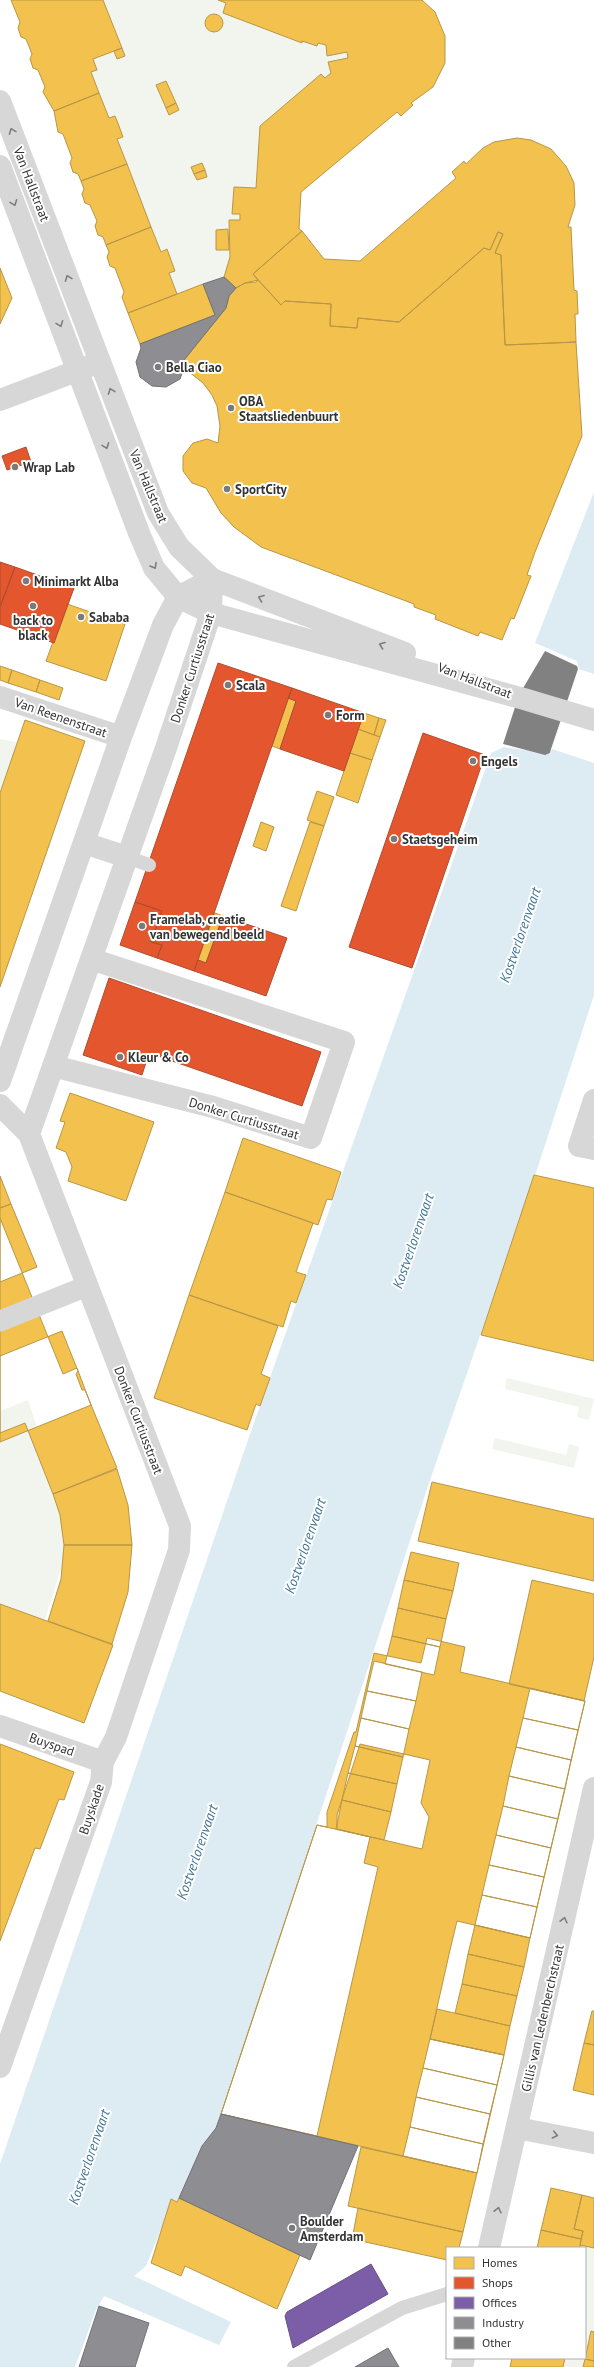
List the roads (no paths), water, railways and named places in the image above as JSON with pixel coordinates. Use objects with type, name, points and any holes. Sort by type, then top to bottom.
[{"type":"street","name":"Van Hallstraat","points":[[0,101],[158,512],[179,547],[212,580],[524,699]]},
{"type":"street","name":"Van Hallstraat","points":[[0,166],[154,568],[178,597],[211,613],[524,699]]},
{"type":"street","points":[[0,400],[100,362]]},
{"type":"street","points":[[0,1081],[121,738],[163,625],[178,597],[212,580]]},
{"type":"street","name":"Donker Curtiusstraat","points":[[28,1134],[127,857],[211,613],[212,580]]},
{"type":"street","name":"Van Reenenstraat","points":[[0,697],[121,738]]},
{"type":"street","points":[[524,699],[594,720]]},
{"type":"street","points":[[84,843],[127,857]]},
{"type":"street","name":"Donker Curtiusstraat","points":[[53,1066],[213,1107],[311,1138],[344,1042],[91,959]]},
{"type":"street","points":[[587,1148],[594,1100]]},
{"type":"street","name":"Donker Curtiusstraat","points":[[0,1105],[28,1134],[180,1526],[179,1550]]},
{"type":"street","points":[[0,1321],[87,1286]]},
{"type":"street","name":"Buyskade","points":[[0,2066],[101,1782],[103,1762],[116,1737],[179,1550]]},
{"type":"street","name":"Buyspad","points":[[0,1726],[103,1762]]},
{"type":"street","name":"Gillis van Ledenberchstraat","points":[[489,2247],[594,1788]]},
{"type":"street","points":[[517,2128],[594,2143]]},
{"type":"lane","points":[[127,857],[149,865]]},
{"type":"lane","points":[[294,2367],[402,2308],[446,2294]]},
{"type":"water","name":"Kostverlorenvaart","points":[[594,492],[594,995],[529,1194],[428,1486],[218,2123],[181,2204],[173,2200],[146,2266],[134,2276],[231,2322],[219,2345],[104,2296],[96,2310],[75,2367],[0,2367],[0,2164],[249,1437],[491,753],[504,747],[550,754],[579,669],[577,661],[535,643]]},
{"type":"place","name":"Bella Ciao","points":[[158,367]]},
{"type":"place","name":"OBA Staatsliedenbuurt","points":[[231,408]]},
{"type":"place","name":"Wrap Lab","points":[[15,467]]},
{"type":"place","name":"SportCity","points":[[227,489]]},
{"type":"place","name":"Minimarkt Alba","points":[[26,581]]},
{"type":"place","name":"back to black","points":[[33,606]]},
{"type":"place","name":"Sababa","points":[[81,617]]},
{"type":"place","name":"Scala","points":[[228,685]]},
{"type":"place","name":"Form","points":[[328,715]]},
{"type":"place","name":"Engels","points":[[473,761]]},
{"type":"place","name":"Staetsgeheim","points":[[394,839]]},
{"type":"place","name":"Framelab, creatie van bewegend beeld","points":[[142,926]]},
{"type":"place","name":"Kleur & Co","points":[[120,1057]]},
{"type":"place","name":"Boulder Amsterdam","points":[[292,2228]]}]
